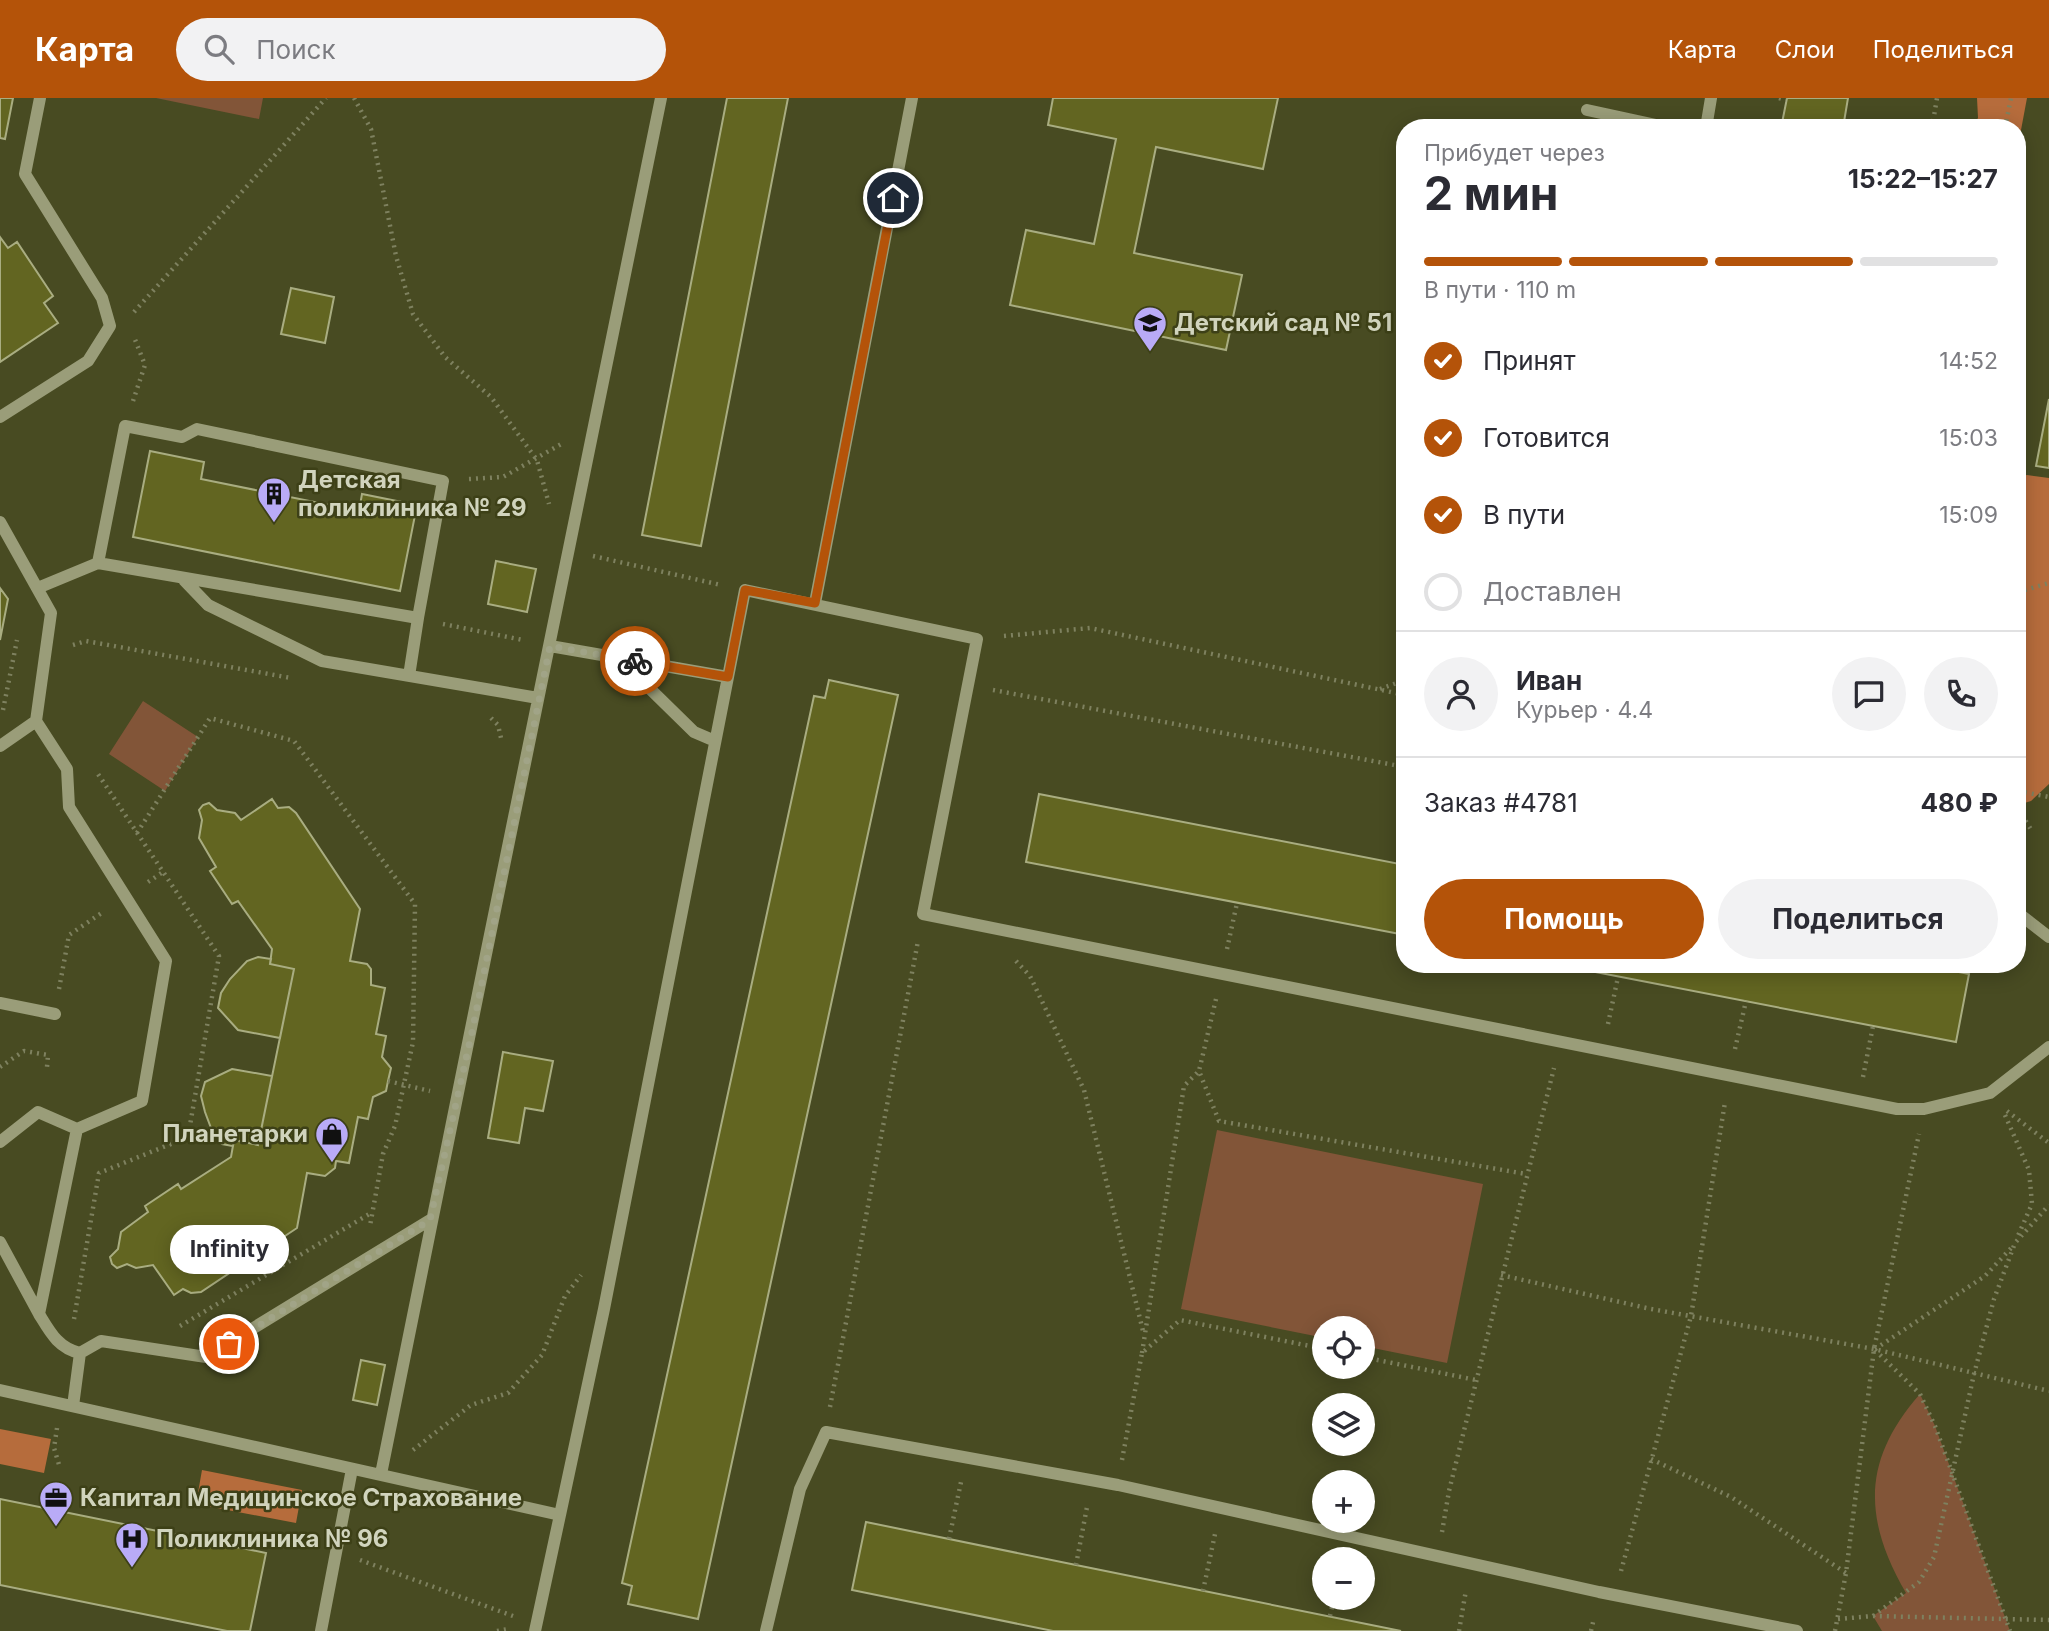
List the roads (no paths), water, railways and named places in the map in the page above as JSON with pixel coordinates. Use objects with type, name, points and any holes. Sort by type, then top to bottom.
[{"type":"lane","points":[[0,417],[88,361],[110,326],[102,298],[25,174],[40,98]]},
{"type":"lane","points":[[382,1474],[430,1220],[472,1032],[661,98]]},
{"type":"lane","points":[[815,603],[912,98]]},
{"type":"lane","points":[[1708,119],[1711,98]]},
{"type":"lane","points":[[1587,110],[1628,119]]},
{"type":"lane","points":[[98,563],[125,426],[182,437],[197,429],[443,481],[409,676]]},
{"type":"lane","points":[[0,522],[40,587],[51,612],[36,721],[67,769],[69,807],[166,961],[142,1101],[76,1129],[38,1112],[0,1142]]},
{"type":"lane","points":[[40,587],[98,563],[184,580],[418,618]]},
{"type":"lane","points":[[184,580],[208,605],[322,661],[538,698]]},
{"type":"lane","points":[[536,1628],[614,1255],[745,590],[977,639],[923,914],[1897,1109],[1924,1109],[1990,1093],[2049,1047]]},
{"type":"lane","points":[[550,646],[728,677]]},
{"type":"lane","points":[[637,661],[643,682],[694,732],[715,741]]},
{"type":"lane","points":[[0,746],[36,721]]},
{"type":"lane","points":[[2026,919],[2049,937]]},
{"type":"lane","points":[[0,1003],[55,1014]]},
{"type":"lane","points":[[39,1314],[76,1129]]},
{"type":"lane","points":[[0,1242],[53,1338],[68,1351],[80,1353],[101,1341],[206,1357],[430,1220]]},
{"type":"lane","points":[[73,1406],[80,1353]]},
{"type":"lane","points":[[0,1390],[560,1515]]},
{"type":"lane","points":[[766,1631],[800,1489],[825,1432],[1118,1485],[1615,1596],[1797,1631]]},
{"type":"lane","points":[[321,1631],[352,1468]]},
{"type":"place","name":"Детский сад № 51","points":[[1150,353]]},
{"type":"place","name":"Детская поликлиника № 29","points":[[274,524]]},
{"type":"place","name":"Планетарки","points":[[332,1164]]},
{"type":"place","name":"Infinity","points":[[229,1344]]},
{"type":"place","name":"Капитал Медицинское Страхование","points":[[56,1528]]},
{"type":"place","name":"Поликлиника № 96","points":[[132,1569]]}]
